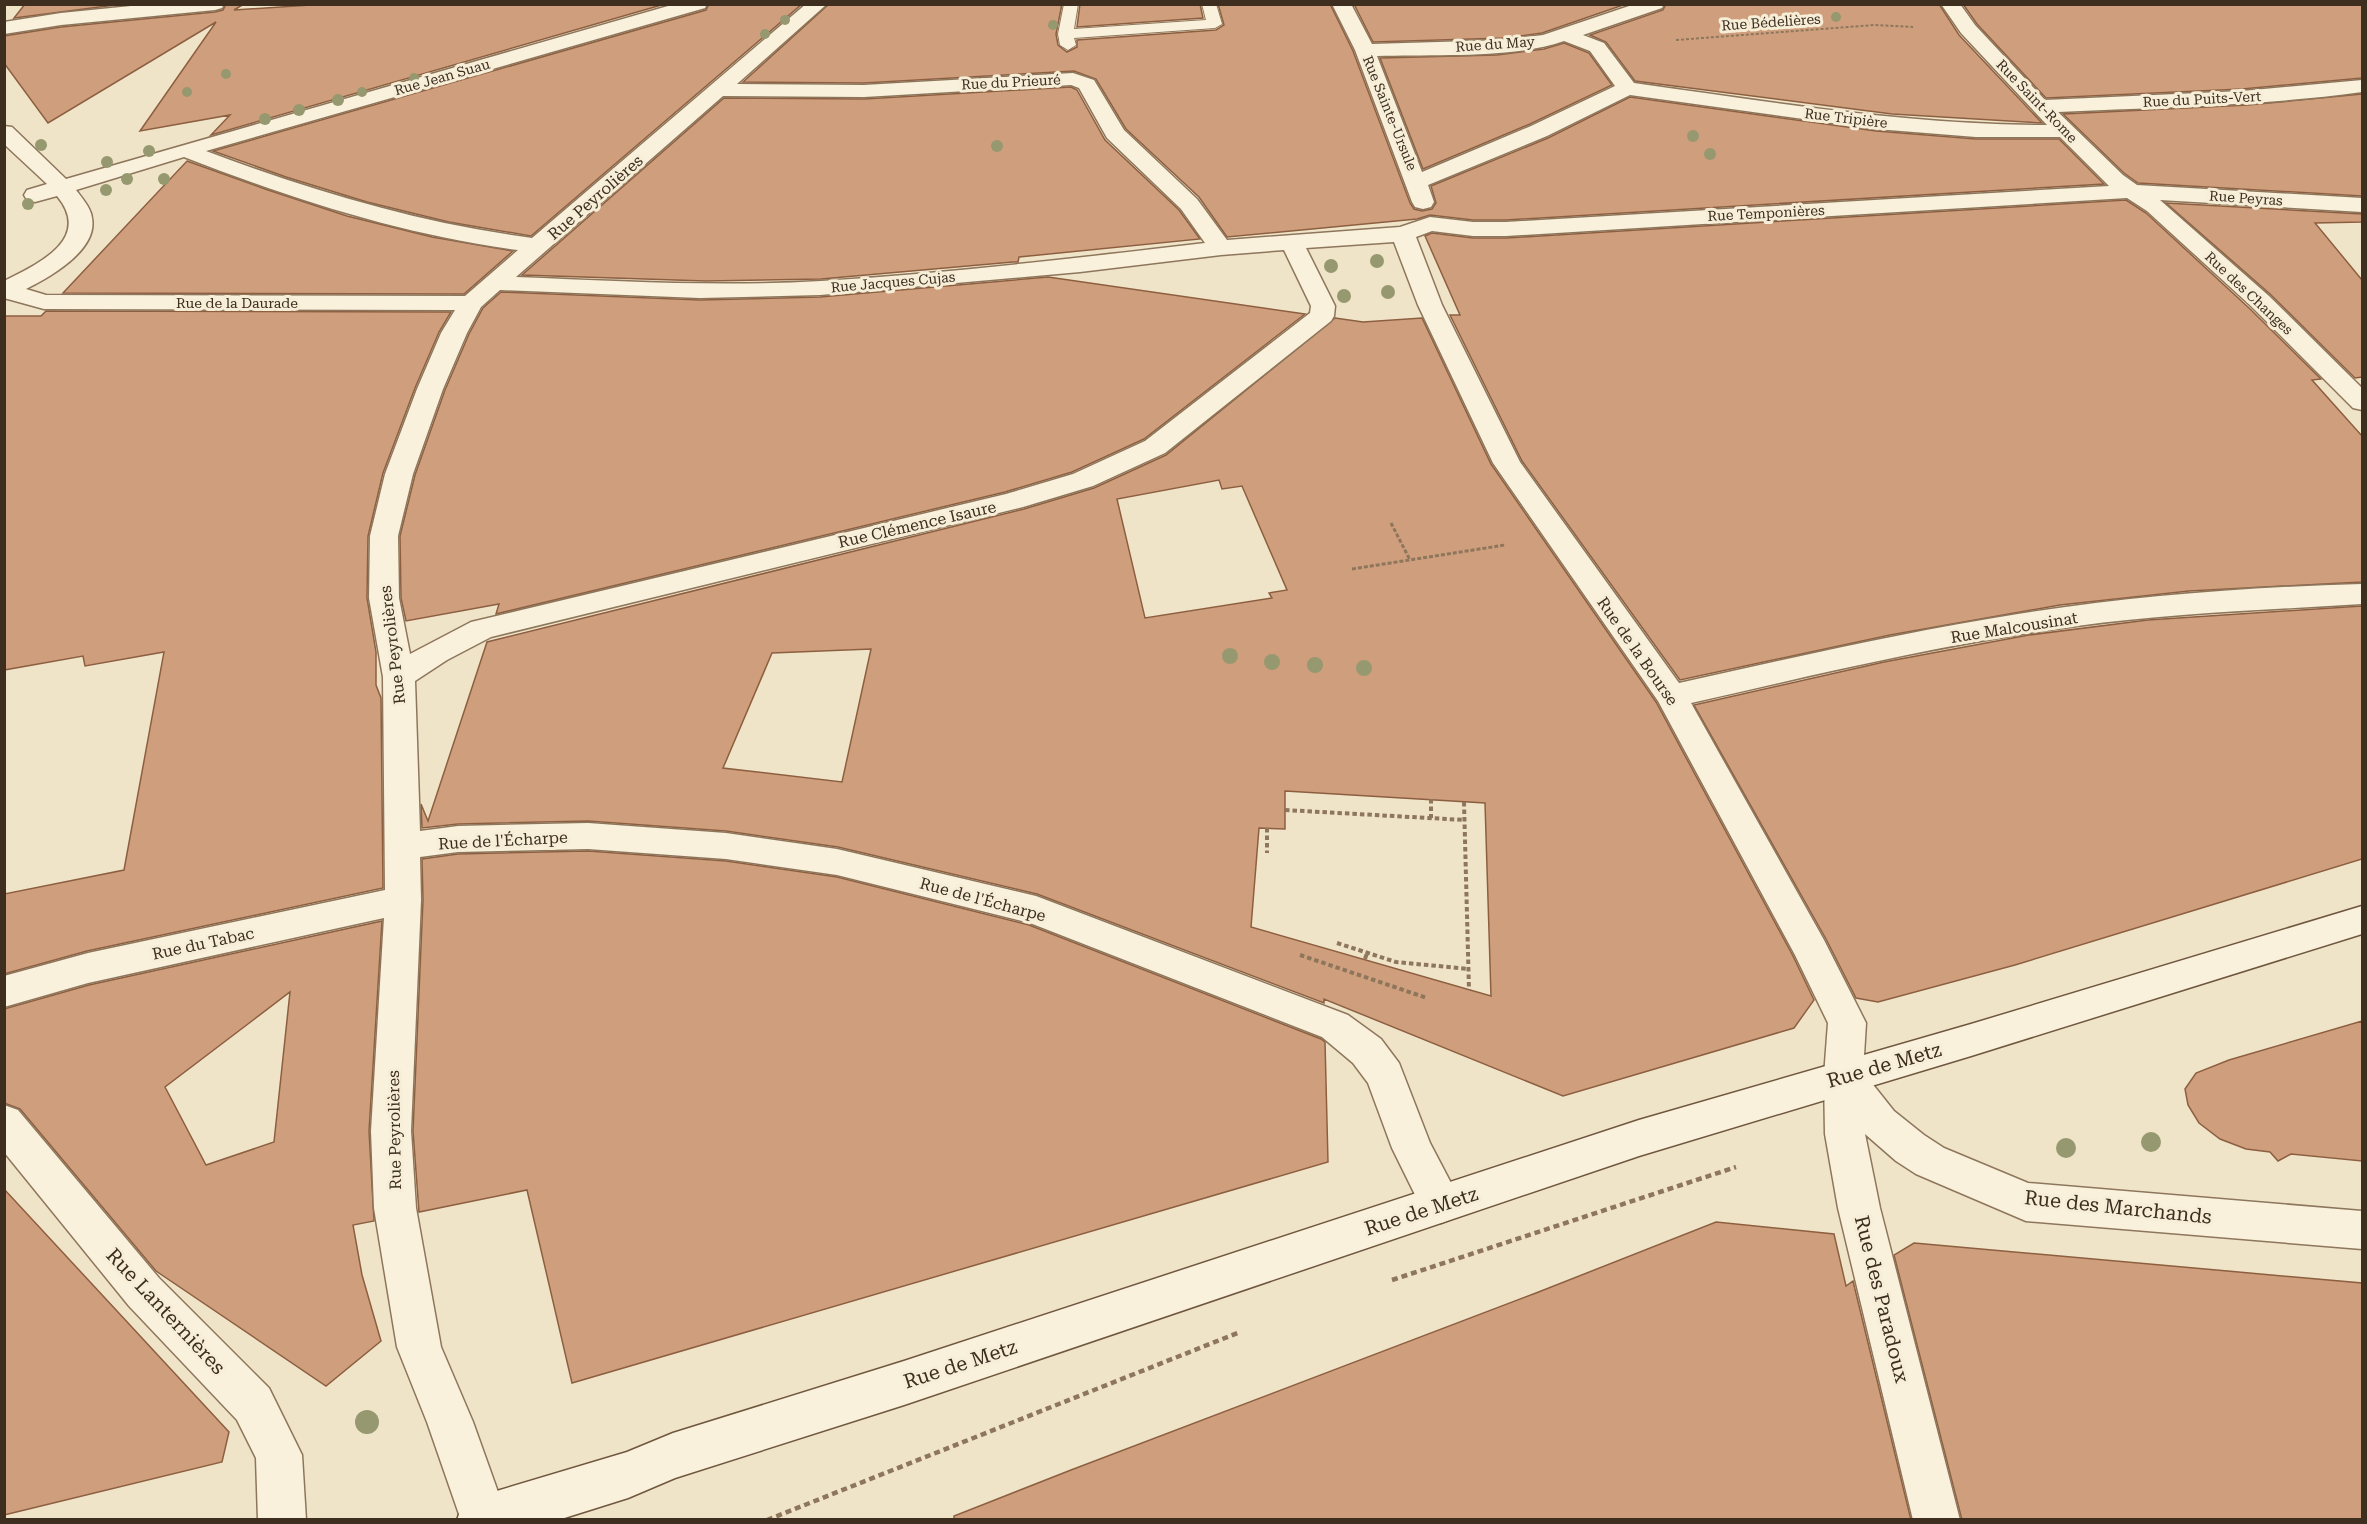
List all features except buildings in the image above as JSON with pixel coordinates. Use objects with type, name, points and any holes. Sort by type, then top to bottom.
[{"type":"street","points":[[4,28],[61,19],[215,4]]},
{"type":"street","name":"Rue Jean Suau","points":[[34,195],[698,4]]},
{"type":"street","name":"Rue Peyrolières","points":[[484,1519],[450,1422],[419,1347],[395,1208],[391,1131],[403,900],[403,846],[399,677],[384,598],[384,536],[412,433],[454,333],[482,293],[818,4]]},
{"type":"street","name":"Rue Sainte-Ursule","points":[[1341,4],[1365,50],[1417,182],[1416,229]]},
{"type":"street","name":"Rue du May","points":[[1365,50],[1505,46],[1546,41],[1655,4]]},
{"type":"street","name":"Rue Saint-Rome","points":[[1950,4],[1968,29],[2040,106],[2115,180],[2130,191]]},
{"type":"street","points":[[1417,182],[1539,131],[1627,88],[1597,47],[1565,35]]},
{"type":"street","name":"Rue du Prieuré","points":[[720,90],[864,91],[1072,76],[1087,84],[1114,133],[1189,204],[1221,248]]},
{"type":"street","name":"Rue du Puits-Vert","points":[[2040,106],[2205,100],[2362,87]]},
{"type":"street","name":"Rue Tripière","points":[[1627,88],[1876,123],[1976,131],[2066,131]]},
{"type":"street","points":[[4,132],[63,188],[81,218],[80,229],[75,241],[50,265],[5,290]]},
{"type":"street","points":[[185,150],[297,192],[384,219],[483,240],[537,246]]},
{"type":"street","name":"Rue Peyras","points":[[2130,191],[2362,206]]},
{"type":"street","name":"Rue Temponières","points":[[1292,243],[1416,229],[1506,229],[2130,191]]},
{"type":"street","name":"Rue des Changes","points":[[2130,191],[2155,206],[2234,277],[2362,402]]},
{"type":"street","name":"Rue de la Bourse","points":[[1416,229],[1430,305],[1507,463],[1671,696],[1811,950],[1847,1023],[1843,1076]]},
{"type":"street","name":"Rue Jacques Cujas","points":[[482,293],[820,288],[1292,243]]},
{"type":"street","name":"Rue Clémence Isaure","points":[[399,677],[436,652],[482,629],[1013,501],[1083,480],[1155,447],[1322,316],[1323,306],[1292,243]]},
{"type":"street","name":"Rue de la Daurade","points":[[5,290],[44,302],[482,293]]},
{"type":"street","name":"Rue Malcousinat","points":[[1671,696],[1903,645],[2010,626],[2135,609],[2362,594]]},
{"type":"street","name":"Rue de l'Écharpe","points":[[403,846],[458,839],[588,836],[726,846],[837,862],[1036,910],[1335,1026],[1367,1051],[1385,1075],[1412,1148],[1441,1204]]},
{"type":"street","name":"Rue du Tabac","points":[[4,992],[88,968],[403,900]]},
{"type":"street","name":"Rue de Metz","points":[[484,1519],[628,1475],[673,1456],[904,1383],[1639,1138],[1971,1040],[2362,920]]},
{"type":"street","name":"Rue des Marchands","points":[[1843,1076],[1880,1123],[1910,1148],[1930,1161],[2026,1202],[2362,1230]]},
{"type":"street","name":"Rue des Paradoux","points":[[1843,1076],[1845,1134],[1859,1208],[1937,1520]]},
{"type":"street","name":"Rue Lanternières","points":[[4,1122],[144,1292],[253,1404],[279,1455],[282,1520]]},
{"type":"lane","points":[[1071,4],[1067,40],[1215,24],[1209,4]]},
{"type":"path","name":"Rue Bédelières","points":[[1597,47],[1612,44],[1875,25],[1922,27]]},
{"type":"path","points":[[1391,523],[1410,560]]},
{"type":"path","points":[[1352,569],[1513,544]]},
{"type":"path","points":[[1431,799],[1431,818]]},
{"type":"path","points":[[1464,802],[1469,990]]},
{"type":"path","points":[[1285,810],[1465,820]]},
{"type":"path","points":[[1267,828],[1267,853]]},
{"type":"path","points":[[1337,943],[1396,962],[1469,969]]},
{"type":"path","points":[[1294,953],[1427,998]]},
{"type":"path","points":[[1365,959],[1367,953]]},
{"type":"path","points":[[1383,1283],[1743,1165]]},
{"type":"path","points":[[767,1520],[1248,1329]]}]
